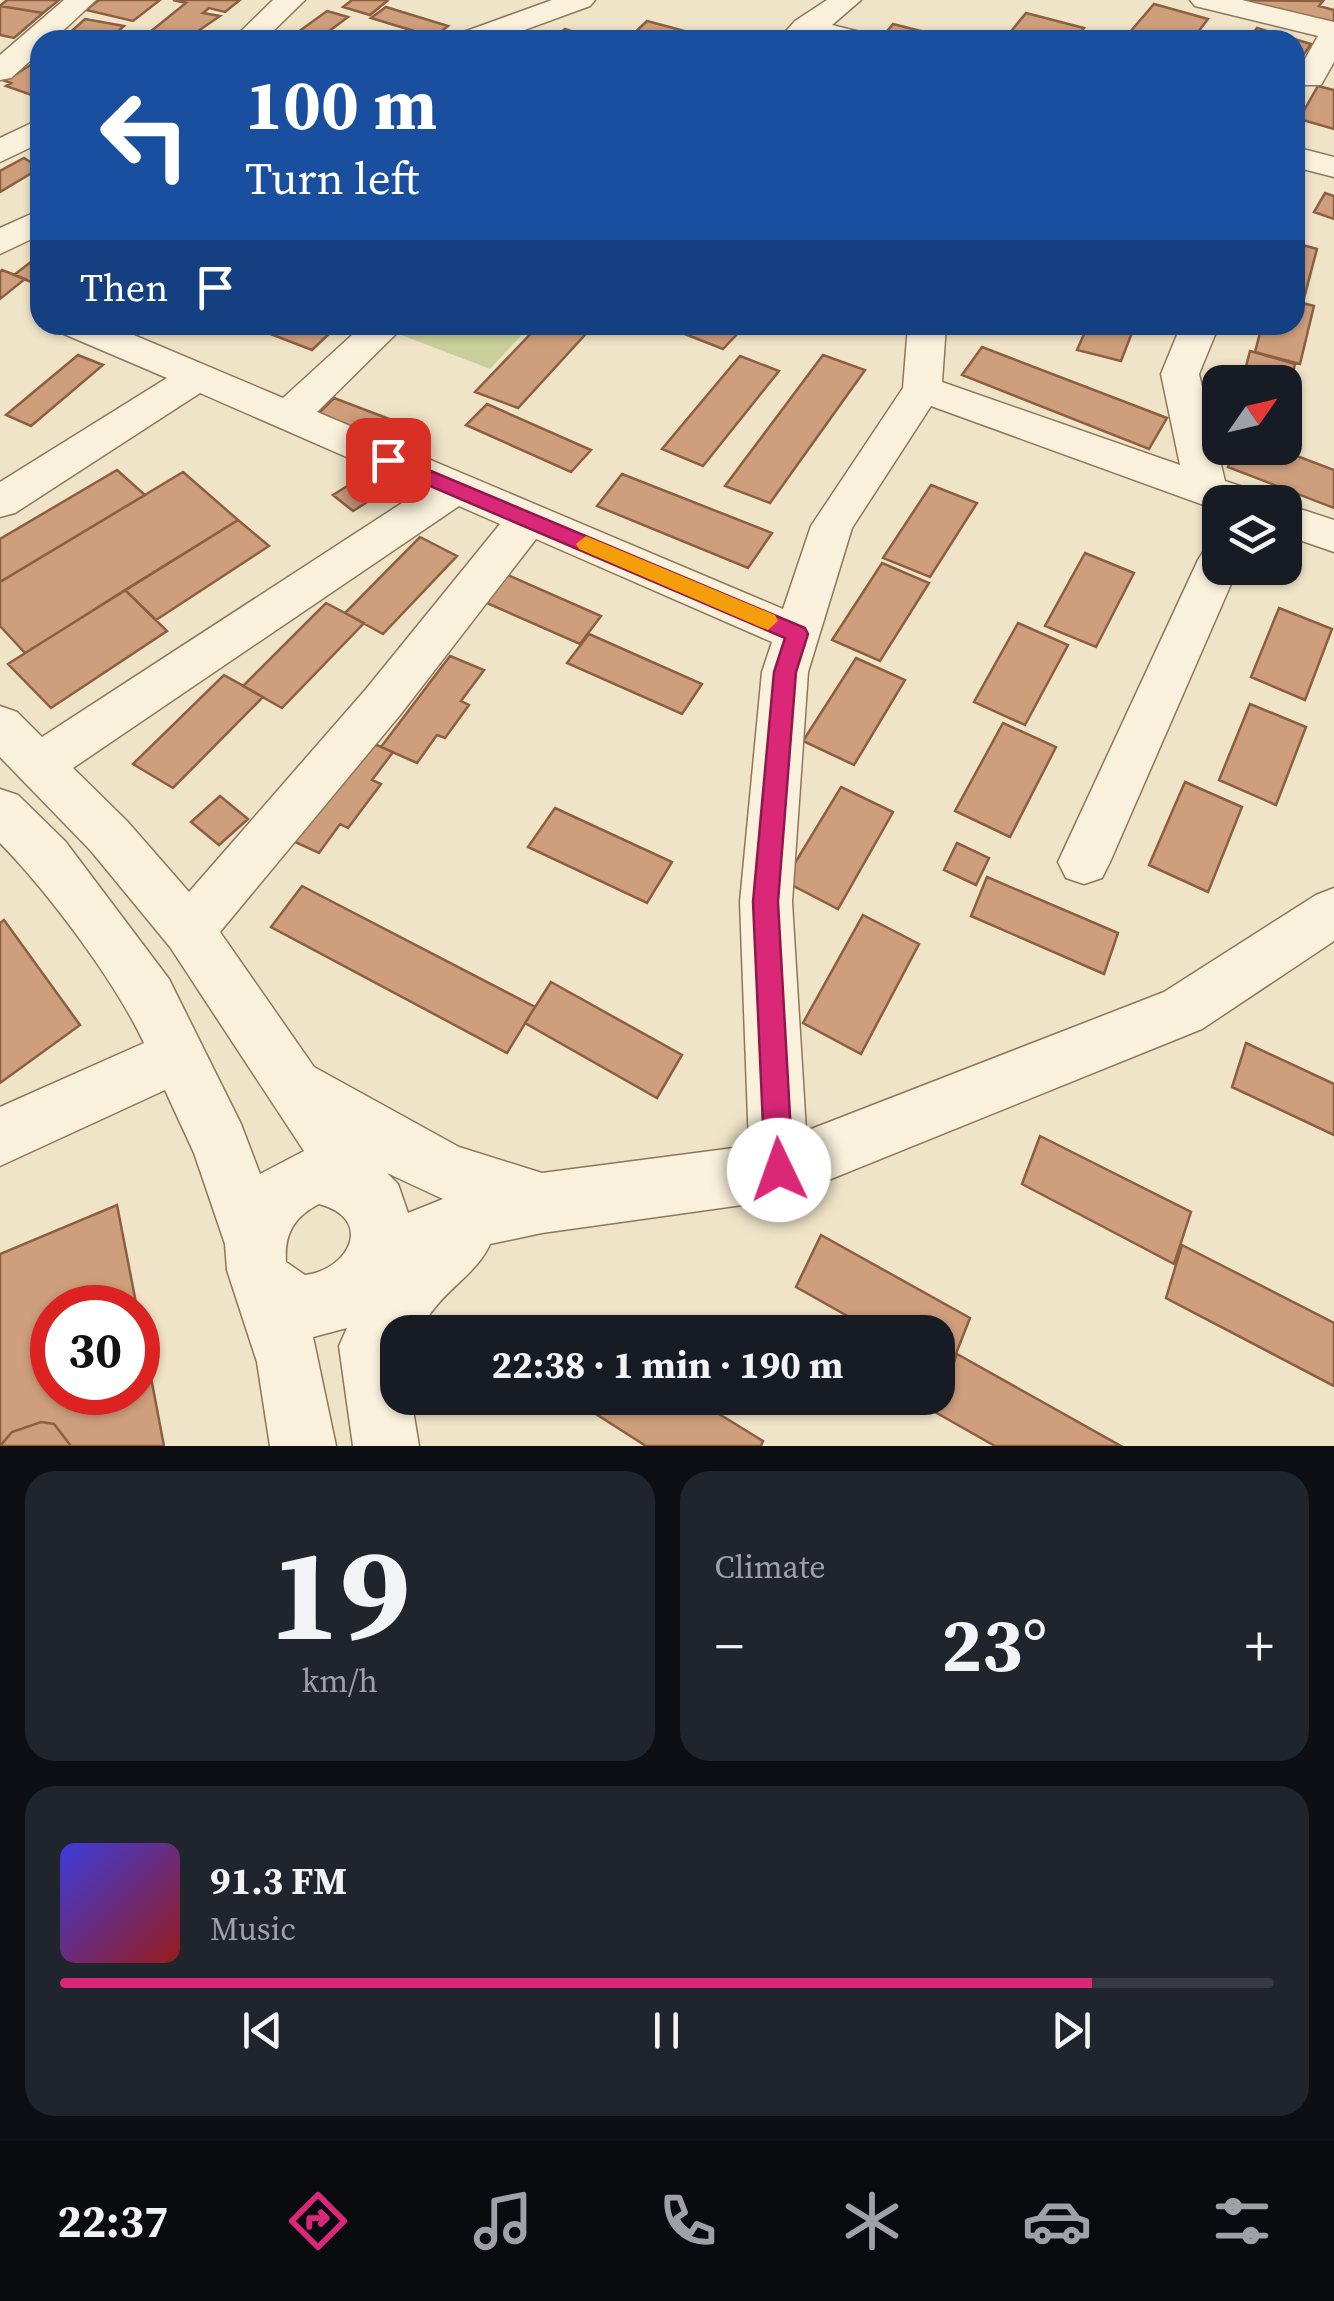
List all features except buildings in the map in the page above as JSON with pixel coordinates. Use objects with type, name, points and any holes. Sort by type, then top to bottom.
[{"type":"street","points":[[52,30],[81,0]]},
{"type":"street","points":[[258,30],[290,0]]},
{"type":"street","points":[[497,30],[580,0]]},
{"type":"street","points":[[803,30],[846,0]]},
{"type":"street","points":[[1213,30],[1218,3],[1334,33],[1310,78]]},
{"type":"street","points":[[0,152],[30,135]]},
{"type":"street","points":[[1305,160],[1334,168]]},
{"type":"street","points":[[0,244],[30,226]]},
{"type":"street","points":[[94,335],[797,634]]},
{"type":"street","points":[[286,417],[375,335]]},
{"type":"street","points":[[779,1170],[766,902],[785,672],[832,526],[922,389],[926,335]]},
{"type":"street","points":[[1196,335],[1180,374],[1219,485]]},
{"type":"street","points":[[0,502],[196,378]]},
{"type":"street","points":[[922,389],[1202,489]]},
{"type":"street","points":[[40,764],[455,488]]},
{"type":"street","points":[[189,930],[383,702],[528,519]]},
{"type":"street","points":[[1302,525],[1334,536]]},
{"type":"street","points":[[1084,862],[1209,585]]},
{"type":"street","points":[[0,726],[110,836],[189,930],[375,1202],[382,1224],[366,1312],[386,1446]]},
{"type":"street","points":[[0,810],[47,857],[150,997],[220,1145],[261,1265],[289,1362],[303,1446]]},
{"type":"street","points":[[542,1203],[364,1188],[341,1176],[319,1176],[296,1182],[276,1198],[262,1219],[261,1265],[284,1302],[306,1307],[330,1304],[353,1291],[372,1267],[455,1224],[542,1203],[779,1170],[1184,1011],[1334,912]]},
{"type":"street","points":[[0,1137],[177,1056]]},
{"type":"street","points":[[286,1072],[360,1128],[416,1158],[477,1184],[542,1203]]},
{"type":"street","points":[[376,1376],[400,1299],[418,1274],[476,1230],[542,1203]]},
{"type":"green space","points":[[402,335],[522,335],[490,369]]},
{"type":"slow traffic","points":[[586,544],[768,621]]},
{"type":"route","points":[[388,460],[797,634],[785,672],[766,902],[779,1170]]}]
